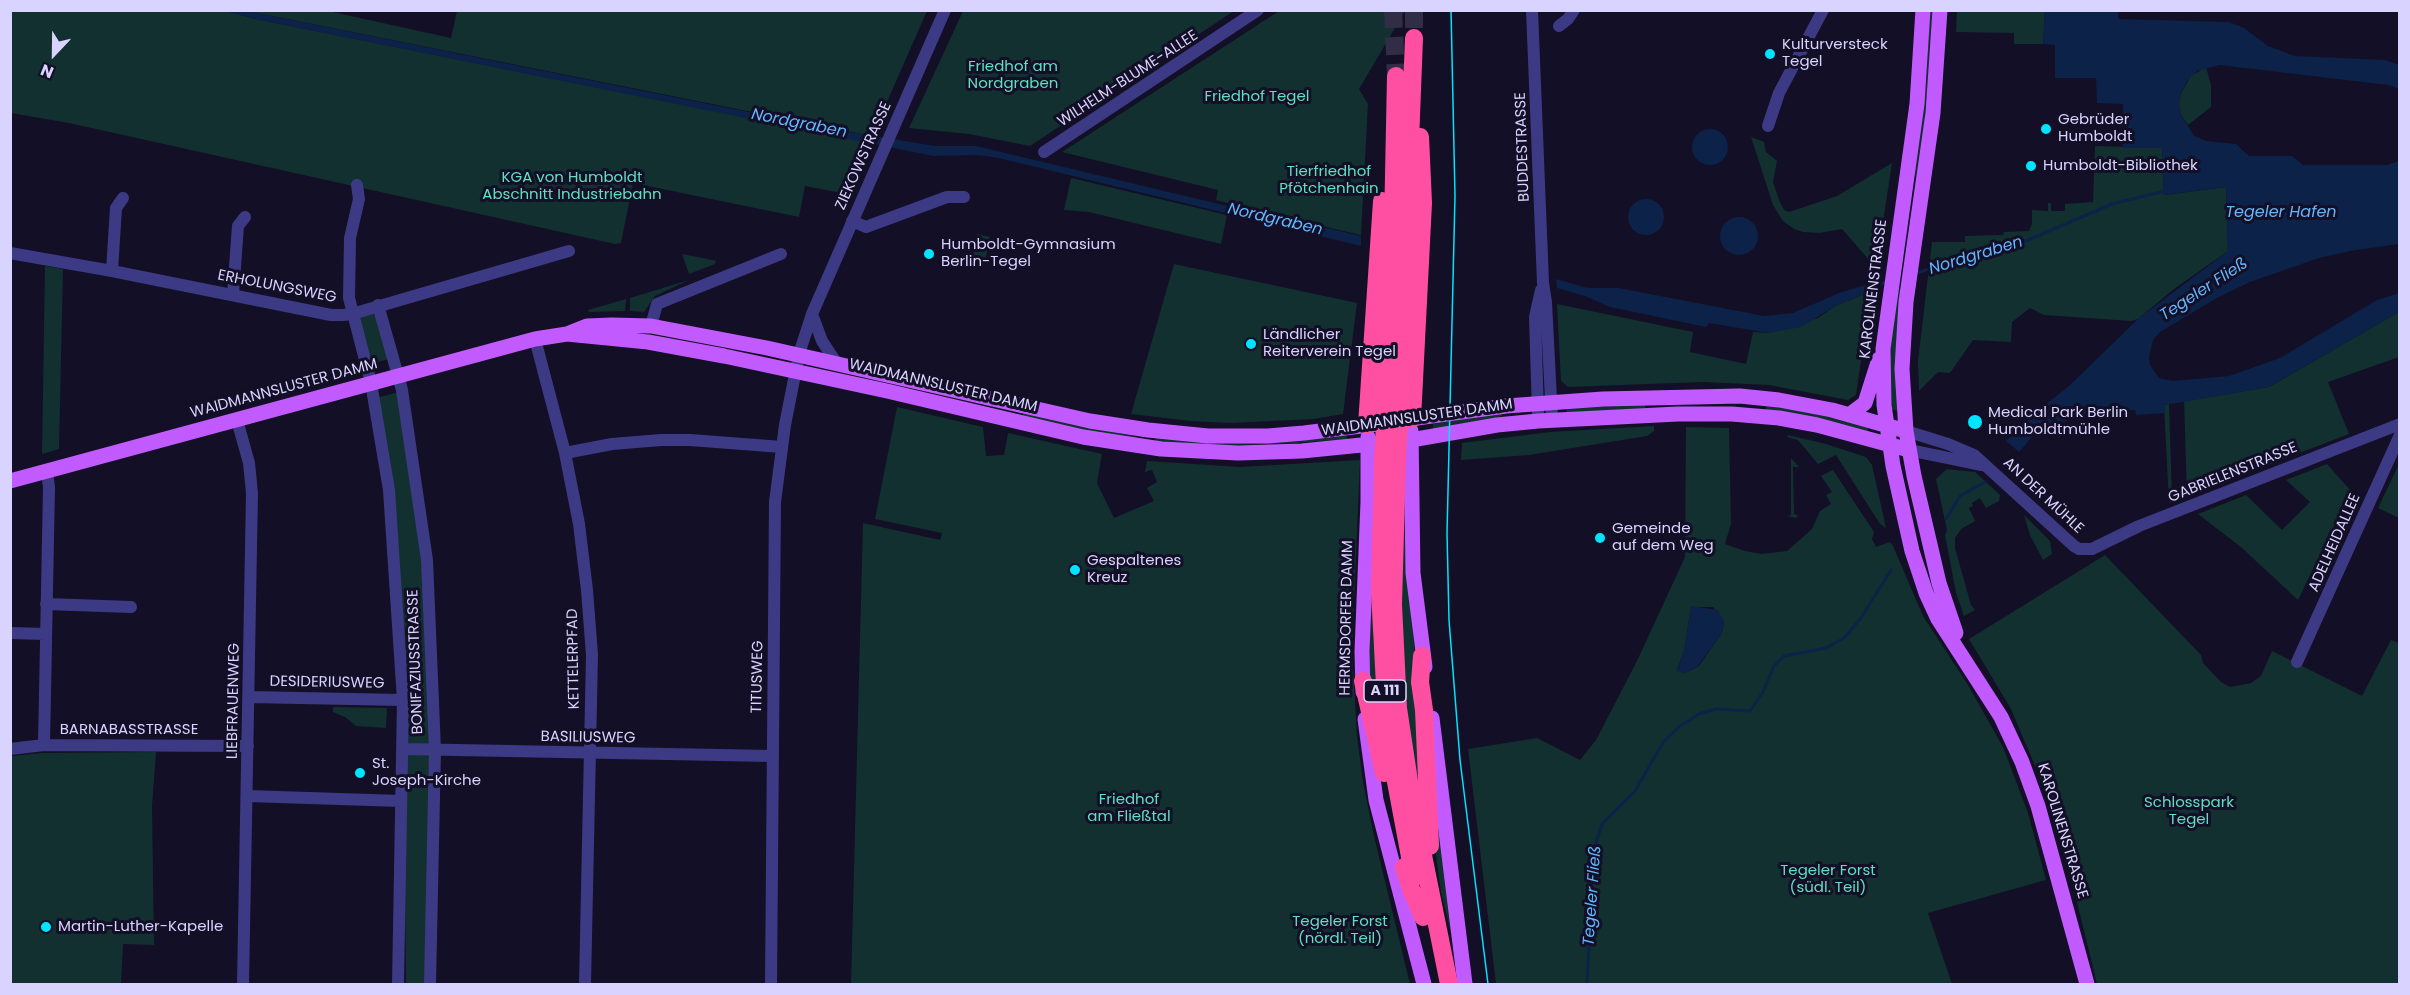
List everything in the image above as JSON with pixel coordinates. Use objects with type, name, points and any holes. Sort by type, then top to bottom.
[{"type":"highway","name":"A 111","points":[[1393,403],[1395,101],[1414,38]]},
{"type":"highway","name":"A 111","points":[[1404,76],[1393,403],[1380,592],[1386,704],[1394,771],[1437,984]]},
{"type":"highway","points":[[1404,76],[1422,157],[1423,203],[1412,419]]},
{"type":"highway","points":[[1367,425],[1384,164],[1395,101]]},
{"type":"highway","name":"A 111","points":[[1390,461],[1398,708],[1415,818],[1450,984]]},
{"type":"highway","points":[[1422,656],[1420,682],[1425,733],[1430,843],[1450,984]]},
{"type":"highway","points":[[1363,681],[1405,871],[1423,917]]},
{"type":"main road","name":"KAROLINENSTRASSE","points":[[1923,10],[1920,81],[1883,349],[1884,405],[1890,445],[1914,557],[1938,619],[1987,694]]},
{"type":"main road","name":"KAROLINENSTRASSE","points":[[1940,10],[1933,113],[1908,287],[1902,362],[1906,431],[1923,520],[1951,622],[2012,739],[2038,806],[2088,984]]},
{"type":"main road","name":"WAIDMANNSLUSTER DAMM","points":[[10,481],[535,339],[567,334],[587,326],[651,326],[836,362],[1090,421],[1208,436],[1304,433],[1544,403],[1648,397],[1740,396],[1779,400],[1849,415],[1906,431]]},
{"type":"main road","points":[[648,342],[651,326]]},
{"type":"main road","name":"WAIDMANNSLUSTER DAMM","points":[[567,334],[648,342],[795,371],[1083,437],[1138,447],[1238,453],[1368,445],[1545,420],[1678,414],[1759,416],[1817,425],[1909,450]]},
{"type":"main road","points":[[1849,415],[1865,403],[1883,349]]},
{"type":"main road","points":[[1412,419],[1411,540],[1422,656],[1465,984]]},
{"type":"main road","name":"HERMSDORFER DAMM","points":[[1367,425],[1363,681],[1368,755],[1376,800],[1424,984]]},
{"type":"street","name":"ZIEKOWSTRASSE","points":[[795,371],[812,314],[945,10]]},
{"type":"street","name":"WILHELM-BLUME-ALLEE","points":[[1044,152],[1258,10]]},
{"type":"street","name":"BUDDESTRASSE","points":[[1532,10],[1543,283],[1546,302],[1545,420]]},
{"type":"street","points":[[1559,26],[1574,10]]},
{"type":"street","points":[[1768,126],[1779,93],[1823,10]]},
{"type":"street","name":"BONIFAZIUSSTRASSE","points":[[357,185],[359,199],[350,238],[348,272],[352,314],[371,383],[388,490],[404,700],[398,984]]},
{"type":"street","points":[[852,221],[866,226],[947,196],[964,197]]},
{"type":"street","points":[[112,271],[116,208],[123,198]]},
{"type":"street","points":[[233,294],[238,226],[245,217]]},
{"type":"street","name":"ERHOLUNGSWEG","points":[[10,253],[233,294],[331,315],[352,314],[569,251]]},
{"type":"street","points":[[651,326],[657,304],[781,254]]},
{"type":"street","name":"BONIFAZIUSSTRASSE","points":[[378,306],[398,376],[412,451],[427,560],[435,750],[430,984]]},
{"type":"street","points":[[812,314],[822,341],[836,362]]},
{"type":"street","name":"KETTELERPFAD","points":[[535,339],[566,453],[579,524],[587,590],[592,655],[585,984]]},
{"type":"street","name":"TITUSWEG","points":[[771,984],[775,502],[795,371]]},
{"type":"street","name":"LIEBFRAUENWEG","points":[[237,420],[249,463],[252,493],[243,984]]},
{"type":"street","name":"GABRIELENSTRASSE","points":[[2079,549],[2092,549],[2139,526],[2400,424]]},
{"type":"street","name":"AN DER MÜHLE","points":[[1906,431],[1974,455],[2068,542],[2079,549]]},
{"type":"street","name":"ADELHEIDALLEE","points":[[2297,662],[2400,435]]},
{"type":"street","points":[[566,453],[612,444],[661,440],[782,447]]},
{"type":"street","name":"AN DER MÜHLE","points":[[1909,450],[1987,465]]},
{"type":"street","points":[[44,745],[49,487],[47,472]]},
{"type":"street","points":[[46,604],[131,607]]},
{"type":"street","points":[[10,633],[46,634]]},
{"type":"street","name":"DESIDERIUSWEG","points":[[249,697],[404,700]]},
{"type":"street","name":"BARNABASSTRASSE","points":[[10,748],[44,745],[248,746]]},
{"type":"street","name":"BASILIUSWEG","points":[[404,749],[772,756]]},
{"type":"street","points":[[247,796],[401,801]]},
{"type":"green space","name":"Friedhof am Nordgraben","points":[[963,10],[1234,11],[1030,146],[969,134],[909,128]]},
{"type":"green space","name":"KGA von Humboldt Abschnitt Industriebahn","points":[[10,11],[226,11],[256,19],[869,142],[847,194],[805,186],[799,217],[633,183],[621,243],[615,244],[69,123],[11,113]]},
{"type":"green space","points":[[247,11],[328,11],[451,38],[457,11],[927,11],[872,136]]},
{"type":"green space","name":"Friedhof Tegel","points":[[1279,11],[1405,11],[1359,89],[1368,104],[1361,235],[1216,200],[1218,190],[1062,152]]},
{"type":"green space","points":[[1930,11],[1933,11],[1925,118],[1916,176],[1914,175],[1926,85]]},
{"type":"green space","points":[[1957,11],[2045,11],[2043,44],[2014,44],[2014,33],[1956,32]]},
{"type":"green space","points":[[2206,67],[2211,85],[2211,107],[2188,125],[2181,115],[2179,104],[2181,93],[2191,76]]},
{"type":"green space","points":[[1751,137],[1764,142],[1766,152],[1777,161],[1773,182],[1784,210],[1789,212],[1837,196],[1892,163],[1876,268],[1842,229],[1820,233],[1803,232],[1783,221],[1773,205]]},
{"type":"green space","points":[[2095,146],[2162,148],[2164,195],[2226,187],[2228,251],[2174,289],[2138,319],[2131,321],[2044,315],[2030,308],[2012,322],[2011,342],[1973,340],[1950,373],[1938,372],[1919,391],[1918,361],[1932,242],[1965,242],[1965,236],[2003,235],[2004,232],[2029,231],[2032,224],[2032,210],[2048,211],[2048,203],[2051,203],[2051,211],[2065,211],[2065,204],[2093,202]]},
{"type":"green space","points":[[1071,178],[1227,215],[1221,244],[1089,212],[1064,210]]},
{"type":"green space","points":[[977,234],[990,237],[985,262],[972,260]]},
{"type":"green space","points":[[682,254],[716,261],[715,264],[689,274]]},
{"type":"green space","name":"Ländlicher Reiterverein Tegel","points":[[1174,264],[1357,303],[1343,414],[1314,419],[1230,423],[1131,414]]},
{"type":"green space","points":[[45,266],[63,269],[59,449],[42,454]]},
{"type":"green space","points":[[689,280],[655,296],[644,312],[630,311],[630,298]]},
{"type":"green space","points":[[1901,288],[1896,344],[1898,411],[1890,409],[1888,367],[1897,290]]},
{"type":"green space","points":[[1874,290],[1869,306],[1856,395],[1848,400],[1769,385],[1702,382],[1568,387],[1561,381],[1557,304],[1693,332],[1690,352],[1746,364],[1753,332],[1769,333],[1818,318],[1835,306]]},
{"type":"green space","points":[[626,299],[625,311],[589,312],[588,310]]},
{"type":"green space","points":[[2399,312],[2399,357],[2328,382],[2349,434],[2187,496],[2184,401],[2269,387]]},
{"type":"green space","points":[[376,315],[389,359],[370,364],[360,317]]},
{"type":"green space","points":[[399,392],[424,561],[432,756],[426,984],[406,984],[404,799],[407,697],[376,398]]},
{"type":"green space","points":[[1645,402],[1645,409],[1567,413],[1566,406]]},
{"type":"green space","points":[[1767,404],[1845,419],[1868,428],[1868,434],[1766,410]]},
{"type":"green space","points":[[2169,404],[2172,497],[2178,497],[2178,500],[2169,503],[2164,405]]},
{"type":"green space","name":"Friedhof am Fließtal","points":[[897,407],[983,427],[986,456],[1004,455],[1008,433],[1102,454],[1097,483],[1114,518],[1154,501],[1147,488],[1157,482],[1152,470],[1145,472],[1147,461],[1240,467],[1360,460],[1352,649],[1357,736],[1374,836],[1410,984],[851,984],[863,523],[940,540],[942,533],[875,519]]},
{"type":"green space","points":[[1501,412],[1502,416],[1483,422],[1433,430],[1433,424]]},
{"type":"green space","points":[[1023,413],[1137,437],[1136,441],[1023,418]]},
{"type":"green space","points":[[1654,426],[1654,431],[1647,436],[1529,455],[1461,460],[1462,443],[1550,432]]},
{"type":"green space","name":"Tegeler Forst (südl. Teil)","points":[[1686,427],[1729,428],[1731,524],[1725,544],[1761,554],[1787,551],[1812,529],[1820,511],[1831,504],[1826,495],[1832,492],[1821,476],[1833,470],[1874,532],[1872,539],[1876,547],[1890,542],[1893,546],[1923,616],[1968,685],[2003,747],[2028,813],[2046,880],[1928,913],[1952,984],[1496,984],[1468,749],[1537,738],[1580,760],[1596,740],[1637,661],[1685,557]],"holes":[[[1691,607],[1713,607],[1724,622],[1722,633],[1699,666],[1685,673],[1677,670],[1684,651]]]},
{"type":"green space","points":[[1346,433],[1347,439],[1295,443],[1237,445],[1155,443],[1156,437]]},
{"type":"green space","points":[[1788,435],[1866,457],[1872,465],[1886,528],[1880,524],[1836,455],[1818,464],[1798,440],[1787,437]]},
{"type":"green space","points":[[1791,458],[1799,467],[1793,467],[1794,514],[1798,515],[1796,518],[1787,516],[1791,515]]},
{"type":"green space","points":[[2327,464],[2351,491],[2298,600],[2242,548],[2198,514],[2246,495],[2282,530],[2310,502],[2286,480]]},
{"type":"green space","points":[[2400,464],[2399,518],[2378,508]]},
{"type":"green space","points":[[1947,469],[1975,472],[2000,495],[1999,501],[1986,508],[1980,498],[1972,503],[1973,506],[1969,508],[1975,521],[1961,529],[1955,538],[1955,548],[1971,605],[1975,610],[1964,616],[1956,593],[1945,535],[1947,530],[1936,479]]},
{"type":"green space","points":[[2024,515],[2050,541],[2052,554],[2043,560],[2030,535]]},
{"type":"green space","points":[[1404,519],[1406,568],[1418,684],[1420,796],[1405,705],[1401,568]]},
{"type":"green space","name":"Schlosspark Tegel","points":[[2105,555],[2201,655],[2203,663],[2221,682],[2230,687],[2251,683],[2261,676],[2272,651],[2362,696],[2391,640],[2399,643],[2399,984],[2097,984],[2068,865],[2049,799],[2011,709],[1969,639]]},
{"type":"green space","points":[[1372,566],[1373,638],[1381,724],[1370,679],[1368,656]]},
{"type":"green space","points":[[333,707],[387,708],[386,728],[356,726],[345,717],[333,712]]},
{"type":"green space","points":[[156,752],[152,806],[154,945],[123,944],[121,984],[11,984],[11,756],[42,753]]},
{"type":"green space","points":[[1433,763],[1454,946],[1441,892],[1433,832]]},
{"type":"water","points":[[226,11],[247,11],[838,130],[935,146],[976,146],[1361,236],[1361,246],[999,158],[977,155],[933,156],[256,19]]},
{"type":"water","name":"Tegeler Hafen","points":[[2045,11],[2118,11],[2118,19],[2229,22],[2244,28],[2268,46],[2295,56],[2385,60],[2399,65],[2399,89],[2388,85],[2220,65],[2197,71],[2187,81],[2179,104],[2181,115],[2194,136],[2206,141],[2236,144],[2249,156],[2292,156],[2303,165],[2387,165],[2399,161],[2399,244],[2319,258],[2250,282],[2217,298],[2160,332],[2153,340],[2149,357],[2150,365],[2159,378],[2172,381],[2229,376],[2280,358],[2377,300],[2399,293],[2399,312],[2269,387],[2165,405],[2165,413],[2136,415],[2135,410],[2126,410],[2123,414],[2121,408],[2104,407],[2045,429],[2032,437],[2019,452],[2006,441],[2070,385],[2138,319],[2228,251],[2226,187],[2164,195],[2162,148],[2123,148],[2123,104],[2097,103],[2096,78],[2055,78],[2055,45],[2043,44]]},
{"type":"water","points":[[1710,129],[1723,134],[1728,147],[1723,160],[1710,165],[1697,160],[1692,147],[1697,134]]},
{"type":"water","points":[[1646,199],[1659,204],[1664,217],[1659,230],[1646,235],[1633,230],[1628,217],[1633,204]]},
{"type":"water","points":[[1739,217],[1753,222],[1758,236],[1753,250],[1739,255],[1725,250],[1720,236],[1725,222]]},
{"type":"water","points":[[1556,279],[1588,288],[1619,288],[1764,316],[1793,313],[1839,293],[1875,282],[1874,290],[1835,306],[1801,327],[1769,333],[1709,323],[1706,327],[1610,307],[1585,296],[1557,288]]},
{"type":"water","points":[[1691,606],[1718,610],[1724,622],[1722,633],[1698,666],[1685,673],[1677,671],[1684,651]]},
{"type":"waterway","name":"Nordgraben","points":[[1916,273],[2028,240],[2112,204],[2165,191]]},
{"type":"waterway","name":"Nordgraben","points":[[1874,286],[1887,282]]},
{"type":"waterway","name":"Tegeler Fließ","points":[[1946,519],[1960,496],[1985,482]]},
{"type":"waterway","name":"Tegeler Fließ","points":[[1587,984],[1594,849],[1602,824],[1635,791],[1664,741],[1680,726],[1699,714],[1716,709],[1750,711],[1763,692],[1774,666],[1784,656],[1826,648],[1844,638],[1861,618],[1891,570]]},
{"type":"tunnel","points":[[1393,10],[1396,76]]},
{"type":"tunnel","points":[[1414,10],[1414,38]]},
{"type":"tram line","points":[[1451,10],[1455,196],[1447,533],[1449,620],[1460,760],[1488,984]]},
{"type":"place","name":"Kulturversteck Tegel","points":[[1770,54]]},
{"type":"place","name":"Gebrüder Humboldt","points":[[2046,129]]},
{"type":"place","name":"Humboldt-Bibliothek","points":[[2031,166]]},
{"type":"place","name":"Humboldt-Gymnasium Berlin-Tegel","points":[[929,254]]},
{"type":"place","name":"Ländlicher Reiterverein Tegel","points":[[1251,344]]},
{"type":"place","name":"Medical Park Berlin Humboldtmühle","points":[[1975,422]]},
{"type":"place","name":"Gemeinde auf dem Weg","points":[[1600,538]]},
{"type":"place","name":"Gespaltenes Kreuz","points":[[1075,570]]},
{"type":"place","name":"St. Joseph-Kirche","points":[[360,773]]},
{"type":"place","name":"Martin-Luther-Kapelle","points":[[46,927]]},
{"type":"park label","name":"Tierfriedhof Pfötchenhain","points":[[1329,180]]},
{"type":"park label","name":"Tegeler Forst (nördl. Teil)","points":[[1340,930]]}]
